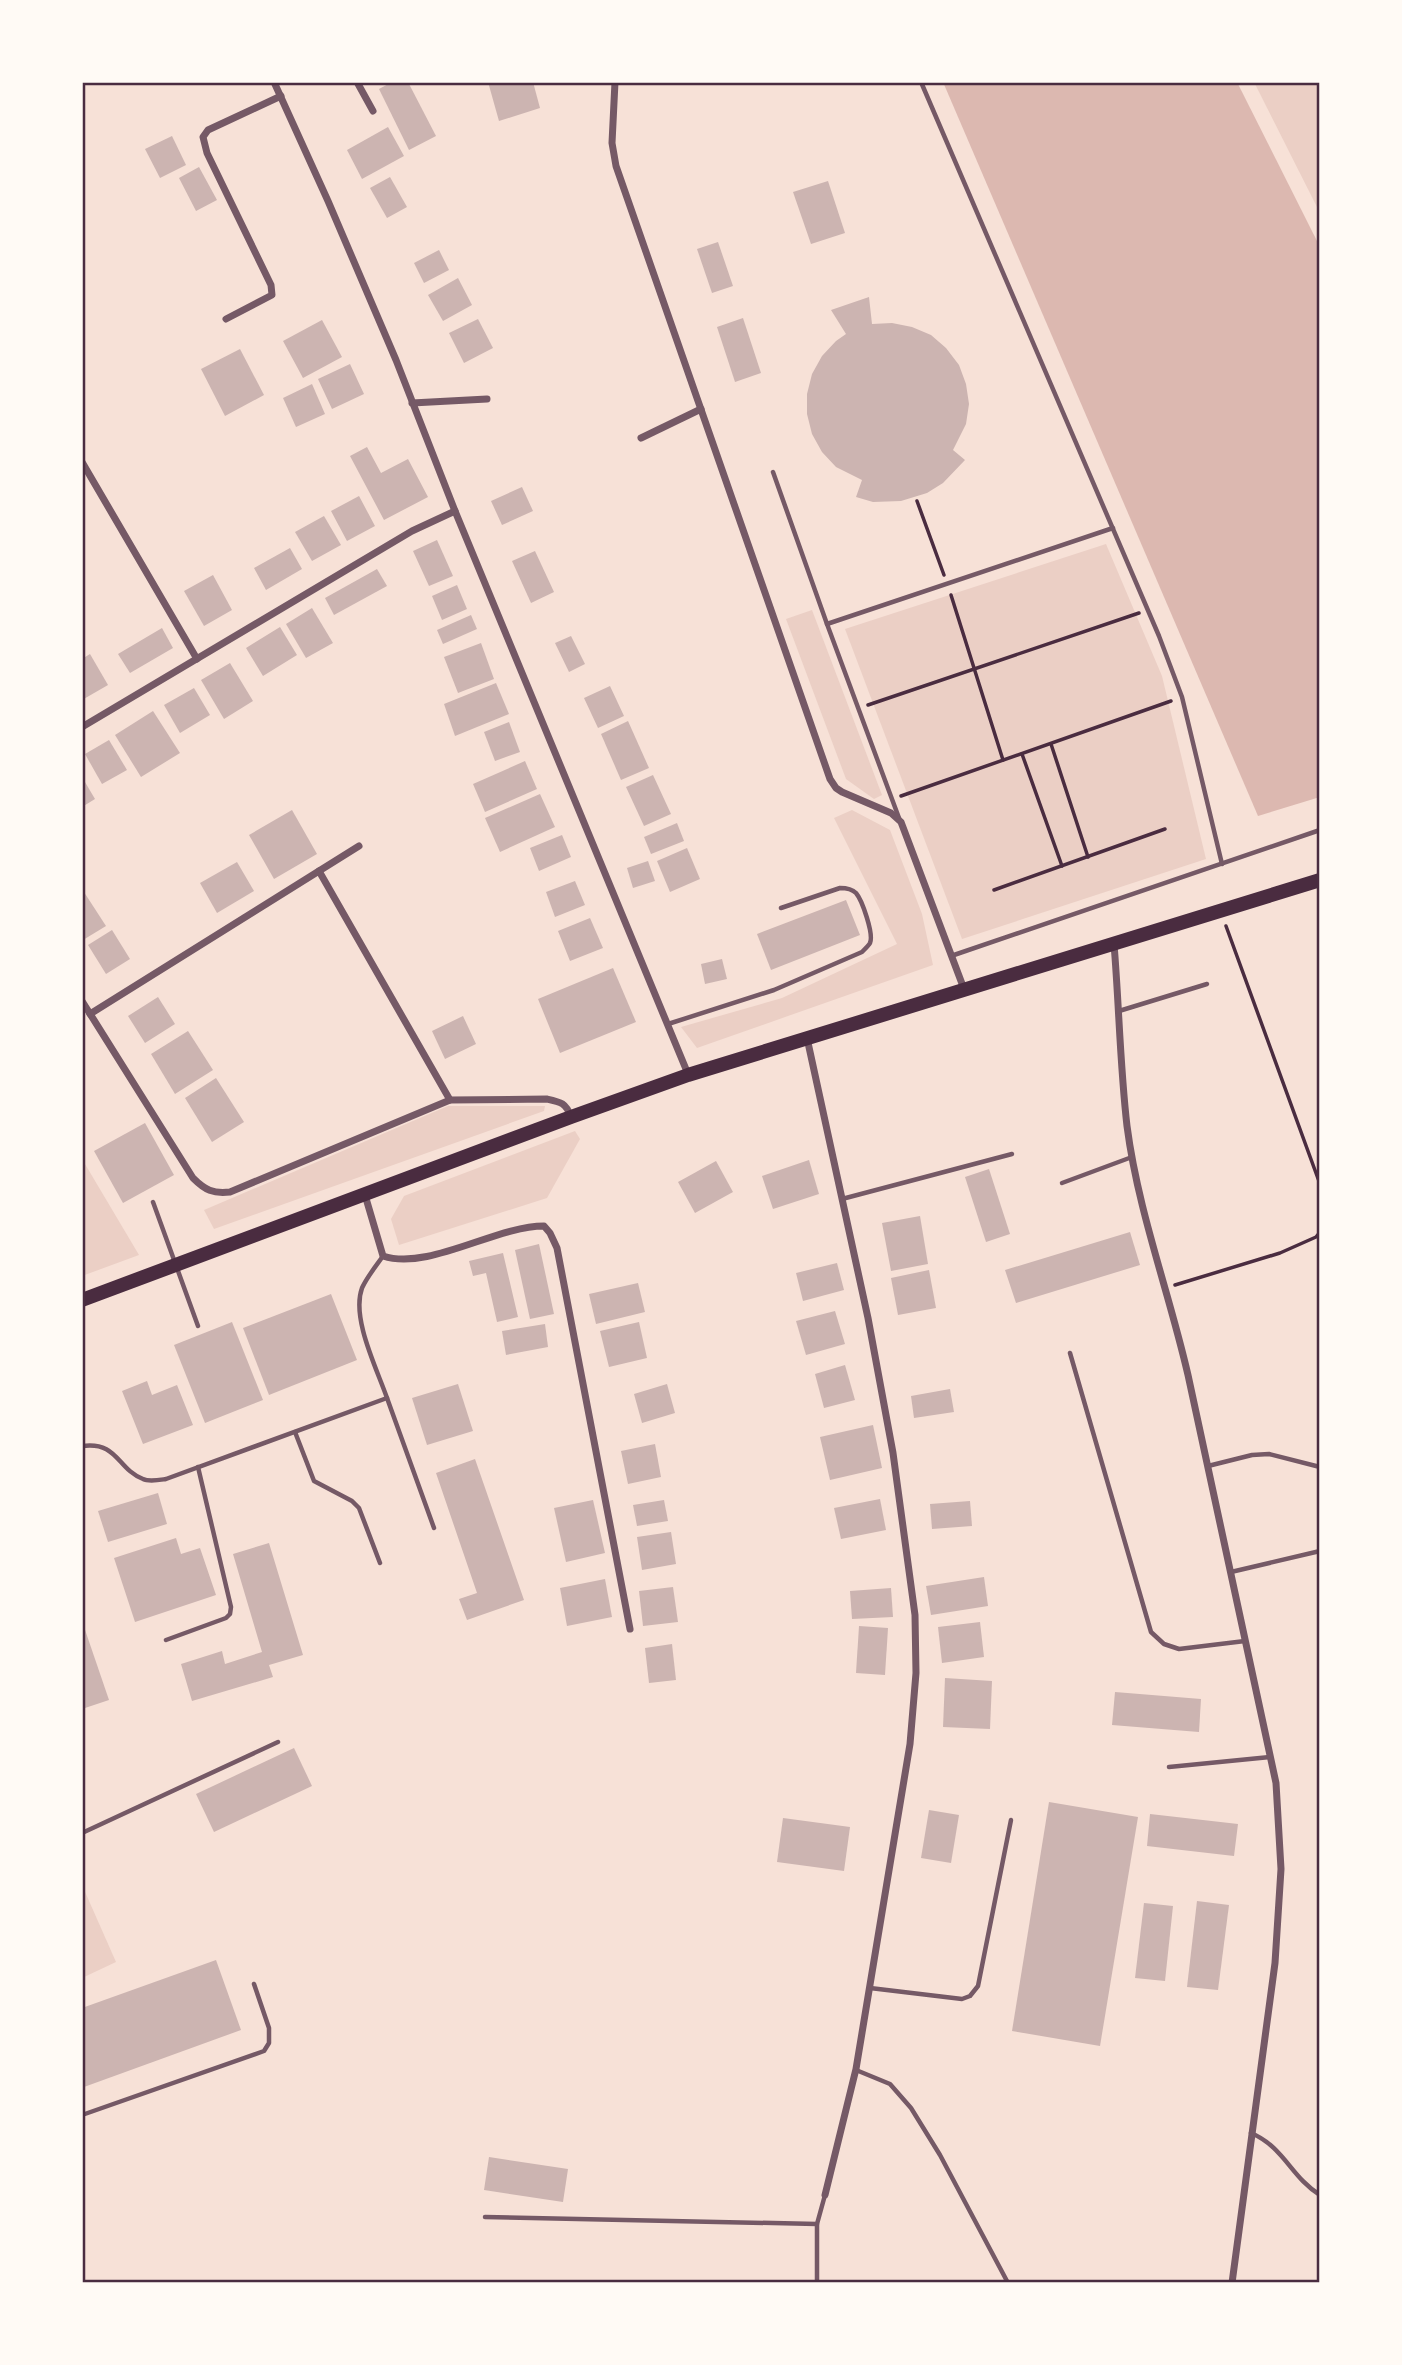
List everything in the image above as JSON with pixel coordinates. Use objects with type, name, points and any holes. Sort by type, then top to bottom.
[{"type":"main road","points":[[82,1300],[571,1116],[688,1075],[1320,880]]},
{"type":"street","points":[[274,82],[328,201],[688,1075]]},
{"type":"street","points":[[357,82],[373,111]]},
{"type":"street","points":[[615,82],[612,143],[616,166],[830,779],[842,792],[891,813],[901,822],[964,989]]},
{"type":"street","points":[[226,318],[272,295],[271,285],[207,153],[203,137],[208,131],[281,96]]},
{"type":"street","points":[[412,403],[487,399]]},
{"type":"street","points":[[641,438],[701,410]]},
{"type":"street","points":[[82,462],[197,659]]},
{"type":"street","points":[[82,727],[412,531],[455,511]]},
{"type":"street","points":[[90,1014],[359,846]]},
{"type":"street","points":[[319,871],[450,1100]]},
{"type":"street","points":[[1114,943],[1127,1126],[1142,1206],[1188,1375],[1276,1783],[1281,1869],[1275,1963],[1232,2283]]},
{"type":"street","points":[[82,1001],[193,1178],[205,1189],[216,1193],[230,1192],[450,1100],[547,1099],[567,1105],[571,1116]]},
{"type":"street","points":[[807,1038],[868,1318],[893,1452],[915,1615],[916,1673],[910,1744],[856,2069],[825,2195]]},
{"type":"street","points":[[365,1195],[383,1256],[394,1260],[416,1258],[528,1226],[544,1226],[551,1233],[629,1629]]},
{"type":"lane","points":[[921,82],[1148,610],[1182,697],[1222,864]]},
{"type":"lane","points":[[773,472],[901,822]]},
{"type":"lane","points":[[827,624],[1113,528]]},
{"type":"lane","points":[[951,956],[1320,830]]},
{"type":"lane","points":[[667,1024],[774,990],[862,952],[870,944],[872,935],[869,922],[856,893],[848,888],[840,888],[782,908]]},
{"type":"lane","points":[[1119,1011],[1207,984]]},
{"type":"lane","points":[[842,1199],[1012,1154]]},
{"type":"lane","points":[[1062,1183],[1133,1157]]},
{"type":"lane","points":[[153,1202],[198,1326]]},
{"type":"lane","points":[[383,1256],[363,1286],[359,1302],[360,1321],[434,1528]]},
{"type":"lane","points":[[1070,1353],[1151,1632],[1164,1644],[1179,1649],[1245,1641]]},
{"type":"lane","points":[[82,1446],[92,1445],[110,1450],[131,1471],[145,1480],[166,1479],[387,1398]]},
{"type":"lane","points":[[295,1432],[314,1480],[352,1501],[359,1508],[380,1563]]},
{"type":"lane","points":[[1208,1466],[1252,1455],[1269,1454],[1320,1467]]},
{"type":"lane","points":[[166,1640],[226,1618],[230,1614],[231,1607],[198,1467]]},
{"type":"lane","points":[[1230,1572],[1320,1551]]},
{"type":"lane","points":[[82,1833],[278,1742]]},
{"type":"lane","points":[[1169,1767],[1270,1757]]},
{"type":"lane","points":[[869,1988],[962,1999],[970,1996],[978,1986],[1011,1820]]},
{"type":"lane","points":[[82,2115],[264,2051],[270,2043],[269,2028],[254,1984]]},
{"type":"lane","points":[[856,2069],[890,2084],[911,2108],[940,2155],[1008,2283]]},
{"type":"lane","points":[[1251,2132],[1274,2146],[1292,2169],[1320,2195]]},
{"type":"lane","points":[[817,2283],[817,2224],[825,2195]]},
{"type":"lane","points":[[485,2217],[817,2224]]},
{"type":"path","points":[[917,501],[947,584],[1003,760]]},
{"type":"path","points":[[860,708],[1148,610]]},
{"type":"path","points":[[892,799],[1182,697]]},
{"type":"path","points":[[1051,744],[1088,857]]},
{"type":"path","points":[[1022,754],[1062,866]]},
{"type":"path","points":[[994,890],[1165,829]]},
{"type":"path","points":[[1220,911],[1320,1184]]},
{"type":"path","points":[[1166,1287],[1280,1253],[1315,1237],[1320,1232]]},
{"type":"shaded area","points":[[943,82],[1237,82],[1320,247],[1320,797],[1258,816]]},
{"type":"shaded area","points":[[1254,82],[1320,82],[1320,213]]},
{"type":"shaded area","points":[[1106,544],[1162,676],[1206,859],[962,939],[845,629]]},
{"type":"shaded area","points":[[812,610],[882,795],[874,799],[846,779],[786,619]]},
{"type":"shaded area","points":[[852,810],[890,830],[922,914],[933,965],[697,1048],[681,1027],[782,998],[897,944],[834,818]]},
{"type":"shaded area","points":[[448,1106],[545,1106],[544,1111],[214,1229],[204,1210]]},
{"type":"shaded area","points":[[575,1131],[580,1139],[547,1198],[399,1245],[391,1219],[404,1196]]},
{"type":"shaded area","points":[[82,1159],[139,1255],[82,1276]]},
{"type":"shaded area","points":[[82,1885],[116,1962],[82,1978]]},
{"type":"building","points":[[392,82],[408,82],[436,136],[409,150],[379,89]]},
{"type":"building","points":[[488,82],[533,82],[540,108],[499,121]]},
{"type":"building","points":[[388,127],[404,156],[362,179],[347,150]]},
{"type":"building","points":[[172,136],[186,165],[160,178],[145,149]]},
{"type":"building","points":[[199,167],[217,200],[196,211],[179,178]]},
{"type":"building","points":[[390,177],[407,207],[387,218],[370,188]]},
{"type":"building","points":[[828,181],[845,233],[811,244],[793,192]]},
{"type":"building","points":[[718,242],[733,286],[712,293],[697,249]]},
{"type":"building","points":[[439,250],[449,270],[424,283],[414,263]]},
{"type":"building","points":[[458,278],[472,305],[443,321],[428,295]]},
{"type":"building","points":[[869,297],[872,324],[892,323],[931,335],[959,365],[966,384],[969,404],[966,424],[953,450],[965,460],[943,483],[927,493],[901,501],[873,502],[856,497],[862,480],[836,467],[822,452],[812,434],[807,414],[807,394],[812,374],[822,356],[846,334],[831,310]]},
{"type":"building","points":[[743,318],[761,373],[735,382],[717,327]]},
{"type":"building","points":[[478,319],[493,348],[464,363],[449,333]]},
{"type":"building","points":[[322,320],[342,357],[303,378],[283,341]]},
{"type":"building","points":[[240,349],[264,395],[225,416],[201,369]]},
{"type":"building","points":[[350,364],[364,394],[332,409],[318,379]]},
{"type":"building","points":[[312,384],[325,414],[296,427],[283,398]]},
{"type":"building","points":[[367,447],[381,473],[408,459],[428,497],[384,520],[350,456]]},
{"type":"building","points":[[522,487],[533,511],[502,525],[491,501]]},
{"type":"building","points":[[359,496],[375,526],[347,541],[331,511]]},
{"type":"building","points":[[324,516],[341,545],[312,561],[295,532]]},
{"type":"building","points":[[437,540],[453,576],[429,586],[413,551]]},
{"type":"building","points":[[290,548],[302,569],[266,590],[254,568]]},
{"type":"building","points":[[535,551],[554,592],[531,603],[512,561]]},
{"type":"building","points":[[377,569],[387,586],[334,615],[325,598]]},
{"type":"building","points":[[213,575],[232,610],[204,626],[184,591]]},
{"type":"building","points":[[457,585],[467,609],[442,620],[432,596]]},
{"type":"building","points":[[312,608],[333,643],[306,658],[286,624]]},
{"type":"building","points":[[471,615],[477,629],[443,644],[437,630]]},
{"type":"building","points":[[280,627],[297,655],[263,676],[246,648]]},
{"type":"building","points":[[162,628],[173,648],[130,673],[118,654]]},
{"type":"building","points":[[571,636],[585,664],[569,672],[555,643]]},
{"type":"building","points":[[481,643],[494,679],[458,693],[444,657]]},
{"type":"building","points":[[90,654],[108,685],[82,700],[82,659]]},
{"type":"building","points":[[230,663],[253,701],[224,719],[201,680]]},
{"type":"building","points":[[496,683],[509,714],[455,736],[444,704]]},
{"type":"building","points":[[610,686],[624,716],[598,728],[584,698]]},
{"type":"building","points":[[194,688],[210,715],[180,733],[164,705]]},
{"type":"building","points":[[153,711],[180,753],[141,777],[115,735]]},
{"type":"building","points":[[628,721],[649,768],[621,780],[601,734]]},
{"type":"building","points":[[509,722],[520,752],[495,761],[484,732]]},
{"type":"building","points":[[109,740],[127,770],[102,784],[85,754]]},
{"type":"building","points":[[525,761],[537,789],[485,812],[473,784]]},
{"type":"building","points":[[653,775],[671,814],[644,826],[626,787]]},
{"type":"building","points":[[82,777],[95,799],[82,807]]},
{"type":"building","points":[[540,794],[555,827],[500,852],[485,818]]},
{"type":"building","points":[[292,810],[317,854],[274,879],[249,835]]},
{"type":"building","points":[[677,823],[684,841],[651,854],[644,837]]},
{"type":"building","points":[[562,835],[571,857],[539,871],[530,848]]},
{"type":"building","points":[[687,848],[700,879],[670,892],[657,861]]},
{"type":"building","points":[[648,861],[655,881],[633,888],[627,868]]},
{"type":"building","points":[[237,862],[254,891],[217,913],[200,883]]},
{"type":"building","points":[[575,881],[585,905],[555,917],[546,892]]},
{"type":"building","points":[[82,889],[106,926],[83,940],[82,939]]},
{"type":"building","points":[[846,900],[860,935],[771,970],[757,934]]},
{"type":"building","points":[[590,918],[603,948],[570,961],[558,931]]},
{"type":"building","points":[[112,930],[130,959],[106,974],[88,945]]},
{"type":"building","points":[[722,959],[727,979],[705,984],[701,964]]},
{"type":"building","points":[[613,968],[636,1022],[560,1053],[538,999]]},
{"type":"building","points":[[158,997],[175,1024],[145,1043],[128,1016]]},
{"type":"building","points":[[463,1016],[476,1044],[445,1059],[432,1031]]},
{"type":"building","points":[[188,1031],[213,1070],[175,1094],[151,1054]]},
{"type":"building","points":[[216,1078],[244,1122],[212,1142],[185,1098]]},
{"type":"building","points":[[145,1123],[174,1175],[123,1203],[94,1151]]},
{"type":"building","points":[[809,1160],[819,1194],[773,1209],[762,1176]]},
{"type":"building","points":[[716,1161],[733,1192],[695,1213],[678,1182]]},
{"type":"building","points":[[989,1169],[1010,1234],[986,1242],[965,1177]]},
{"type":"building","points":[[920,1216],[928,1264],[891,1271],[882,1223]]},
{"type":"building","points":[[1130,1232],[1140,1265],[1016,1303],[1005,1270]]},
{"type":"building","points":[[539,1244],[554,1314],[530,1319],[515,1250]]},
{"type":"building","points":[[503,1253],[518,1317],[497,1322],[486,1273],[473,1276],[469,1261]]},
{"type":"building","points":[[837,1263],[844,1290],[803,1301],[796,1273]]},
{"type":"building","points":[[929,1270],[936,1308],[898,1315],[891,1278]]},
{"type":"building","points":[[638,1283],[645,1312],[596,1324],[589,1294]]},
{"type":"building","points":[[331,1294],[357,1360],[269,1395],[243,1328]]},
{"type":"building","points":[[835,1311],[845,1344],[806,1355],[796,1321]]},
{"type":"building","points":[[232,1322],[263,1400],[205,1423],[174,1345]]},
{"type":"building","points":[[639,1322],[647,1358],[609,1367],[600,1331]]},
{"type":"building","points":[[545,1324],[548,1347],[506,1355],[502,1331]]},
{"type":"building","points":[[845,1365],[855,1400],[824,1408],[815,1374]]},
{"type":"building","points":[[147,1381],[152,1395],[177,1385],[193,1425],[143,1444],[122,1391]]},
{"type":"building","points":[[458,1384],[473,1431],[427,1445],[412,1398]]},
{"type":"building","points":[[667,1384],[675,1413],[642,1423],[634,1394]]},
{"type":"building","points":[[950,1389],[954,1412],[914,1418],[911,1396]]},
{"type":"building","points":[[873,1425],[882,1468],[830,1480],[820,1437]]},
{"type":"building","points":[[655,1444],[661,1477],[628,1484],[621,1451]]},
{"type":"building","points":[[475,1459],[524,1600],[467,1620],[459,1599],[477,1593],[436,1473]]},
{"type":"building","points":[[158,1493],[167,1524],[108,1542],[98,1511]]},
{"type":"building","points":[[880,1499],[886,1530],[841,1539],[834,1508]]},
{"type":"building","points":[[593,1500],[605,1553],[566,1562],[554,1508]]},
{"type":"building","points":[[664,1500],[668,1521],[637,1526],[633,1505]]},
{"type":"building","points":[[970,1501],[972,1526],[932,1529],[930,1504]]},
{"type":"building","points":[[671,1532],[676,1564],[642,1570],[637,1537]]},
{"type":"building","points":[[176,1538],[181,1554],[200,1548],[216,1595],[135,1622],[114,1558]]},
{"type":"building","points":[[269,1543],[303,1655],[269,1665],[273,1677],[192,1701],[181,1664],[222,1651],[225,1664],[262,1652],[233,1554]]},
{"type":"building","points":[[984,1577],[988,1606],[931,1615],[926,1586]]},
{"type":"building","points":[[605,1579],[612,1617],[567,1626],[560,1588]]},
{"type":"building","points":[[673,1587],[678,1622],[643,1626],[639,1591]]},
{"type":"building","points":[[891,1588],[893,1617],[852,1619],[850,1591]]},
{"type":"building","points":[[82,1621],[109,1700],[82,1709]]},
{"type":"building","points":[[980,1622],[984,1657],[942,1663],[938,1627]]},
{"type":"building","points":[[859,1626],[888,1628],[885,1675],[856,1673]]},
{"type":"building","points":[[672,1644],[676,1680],[649,1683],[645,1648]]},
{"type":"building","points":[[945,1678],[992,1681],[990,1729],[943,1727]]},
{"type":"building","points":[[1115,1692],[1201,1699],[1199,1732],[1112,1725]]},
{"type":"building","points":[[294,1748],[312,1786],[214,1832],[196,1794]]},
{"type":"building","points":[[1049,1802],[1138,1817],[1100,2046],[1012,2031]]},
{"type":"building","points":[[929,1810],[959,1815],[951,1863],[921,1858]]},
{"type":"building","points":[[1150,1814],[1238,1824],[1234,1856],[1147,1846]]},
{"type":"building","points":[[783,1818],[850,1827],[844,1871],[777,1862]]},
{"type":"building","points":[[1197,1901],[1229,1905],[1218,1990],[1187,1987]]},
{"type":"building","points":[[1144,1903],[1173,1906],[1165,1981],[1135,1978]]},
{"type":"building","points":[[216,1960],[241,2030],[84,2087],[82,2008]]},
{"type":"building","points":[[489,2157],[568,2169],[563,2202],[484,2190]]}]
